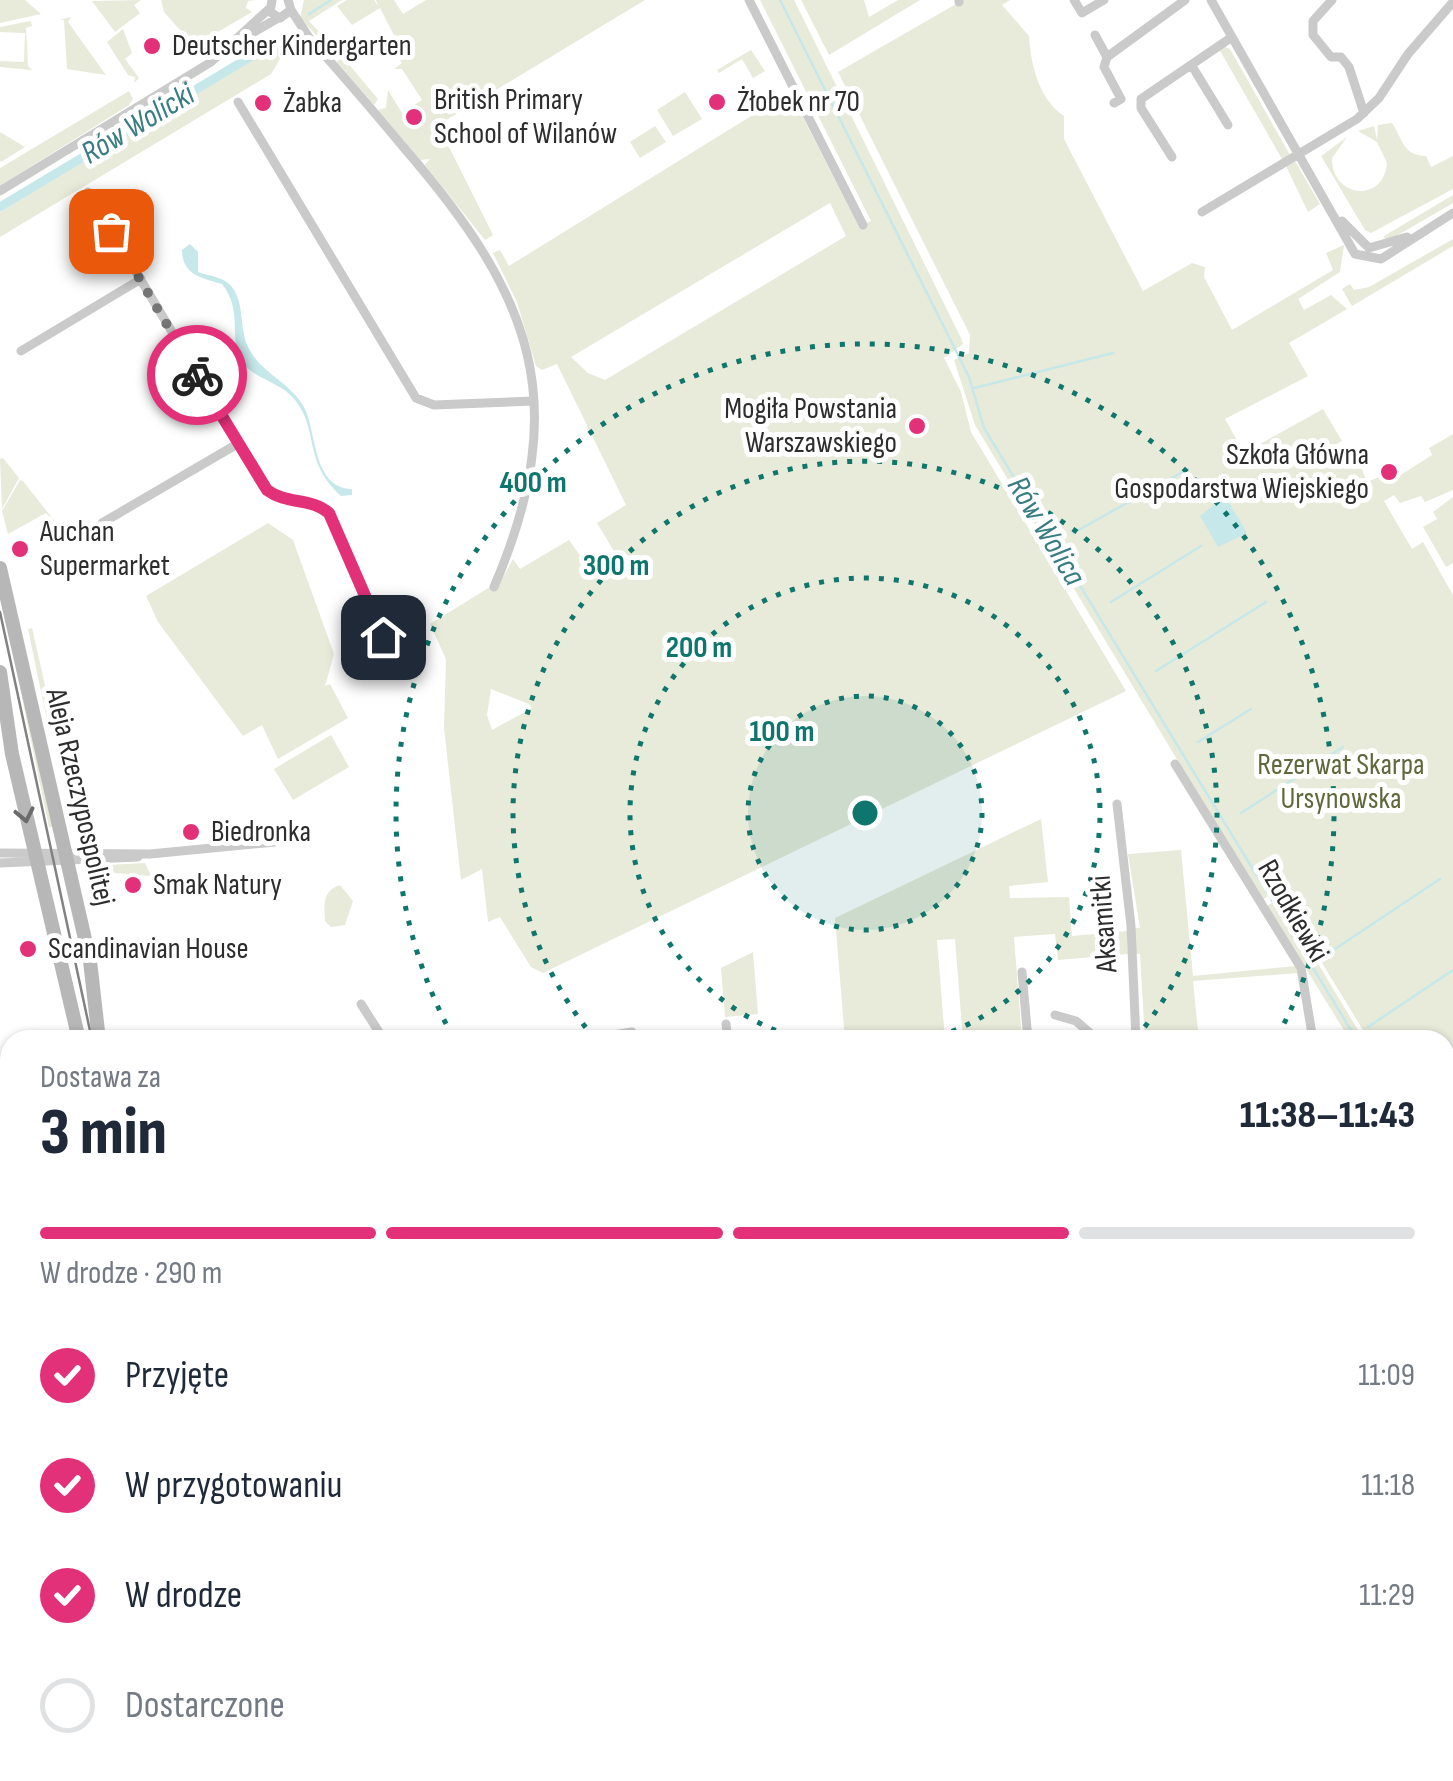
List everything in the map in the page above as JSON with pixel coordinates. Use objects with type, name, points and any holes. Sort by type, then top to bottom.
[{"type":"street","points":[[750,0],[863,226]]},
{"type":"street","points":[[1074,0],[1082,14],[1104,0]]},
{"type":"street","points":[[1107,56],[1131,44],[1185,0]]},
{"type":"street","points":[[1212,0],[1338,217],[1352,250],[1381,259],[1453,213]]},
{"type":"street","points":[[1332,0],[1313,21],[1313,35],[1332,57],[1341,56],[1348,63],[1364,113]]},
{"type":"street","points":[[1202,212],[1364,113],[1453,2]]},
{"type":"street","points":[[0,192],[212,62],[270,3],[278,18],[310,39]]},
{"type":"street","points":[[232,45],[278,18],[290,3],[310,39],[458,211],[488,253],[518,322],[534,402],[526,501],[494,587]]},
{"type":"street","points":[[1095,35],[1107,56],[1104,67],[1121,98],[1114,103]]},
{"type":"street","points":[[1172,158],[1140,103],[1232,36]]},
{"type":"street","points":[[1192,66],[1228,124]]},
{"type":"street","points":[[238,102],[416,398],[434,405],[534,402]]},
{"type":"street","points":[[88,192],[267,490],[277,498],[318,504],[329,513],[383,637]]},
{"type":"street","points":[[21,352],[140,280]]},
{"type":"street","points":[[102,523],[239,443]]},
{"type":"street","name":"Aleja Rzeczypospolitej","points":[[0,568],[90,960],[98,1030]]},
{"type":"street","name":"Aleja Rzeczypospolitej","points":[[0,672],[35,858],[77,1030]]},
{"type":"street","name":"Rzodkiewki","points":[[1174,764],[1301,968],[1311,1030]]},
{"type":"street","name":"Aksamitki","points":[[1118,804],[1131,926],[1136,1030]]},
{"type":"street","points":[[0,853],[66,858],[275,842]]},
{"type":"street","points":[[0,863],[35,858]]},
{"type":"street","points":[[1022,972],[1027,1030]]},
{"type":"street","points":[[361,1004],[378,1030]]},
{"type":"street","points":[[1055,1015],[1076,1021],[1086,1030]]},
{"type":"street","points":[[726,1024],[727,1030]]},
{"type":"green space","points":[[0,0],[25,0],[41,14],[0,23]]},
{"type":"green space","points":[[141,0],[134,5],[140,13],[115,32],[92,1]]},
{"type":"green space","points":[[161,0],[257,0],[248,1],[246,8],[252,12],[194,46],[164,12]]},
{"type":"green space","points":[[304,0],[342,0],[309,21],[336,50],[332,52],[300,18]]},
{"type":"green space","points":[[347,0],[374,0],[378,6],[376,0],[394,0],[403,14],[426,0],[645,0],[438,125],[493,235],[485,240],[425,165],[430,159],[420,160],[378,110],[386,108],[388,90],[402,113],[422,100],[402,69],[394,69],[402,63],[392,47],[398,43],[380,8],[352,25],[337,6]]},
{"type":"green space","points":[[760,0],[794,0],[961,338],[963,344],[944,358],[961,392],[971,432],[1126,691],[543,973],[531,967],[500,917],[488,922],[482,869],[461,880],[444,728],[446,659],[430,624],[490,587],[495,592],[513,559],[520,569],[569,540],[592,572],[617,556],[597,523],[626,505],[557,364],[542,370],[536,366],[517,302],[493,253],[500,250],[509,266],[790,92],[859,227],[871,221]],"holes":[[[830,203],[846,236],[605,380],[588,373],[571,357]],[[491,689],[529,704],[532,708],[492,730],[487,715]]]},
{"type":"green space","points":[[801,0],[864,0],[869,17],[898,0],[920,0],[829,55]]},
{"type":"green space","name":"Rezerwat Skarpa Ursynowska","points":[[963,0],[1010,0],[1002,5],[1029,36],[1038,81],[1048,101],[1064,116],[1064,139],[1143,291],[1192,263],[1205,267],[1204,277],[1232,330],[1333,270],[1326,253],[1344,245],[1340,272],[1298,299],[1304,310],[1331,295],[1347,309],[1289,343],[1308,376],[1225,419],[1244,453],[1323,409],[1342,441],[1337,444],[1354,449],[1367,482],[1394,471],[1399,476],[1432,455],[1429,448],[1453,434],[1453,490],[1425,502],[1421,496],[1400,503],[1394,495],[1384,501],[1412,549],[1423,542],[1453,595],[1453,1030],[1363,1030],[1283,899],[1276,891],[1262,900],[975,425],[954,360],[969,353],[970,335],[838,72]]},
{"type":"green space","points":[[71,17],[68,22],[106,75],[67,69],[64,20],[59,20]]},
{"type":"green space","points":[[31,21],[32,26],[26,28],[28,66],[32,70],[0,67],[0,61],[24,62],[25,33],[0,32],[0,27]]},
{"type":"green space","points":[[123,29],[132,53],[125,59],[139,78],[134,83],[135,77],[128,75],[107,42]]},
{"type":"green space","points":[[282,35],[290,42],[271,74],[0,237],[0,212],[273,48]]},
{"type":"green space","points":[[1219,49],[1230,49],[1290,155],[1282,159]]},
{"type":"green space","points":[[751,50],[765,71],[753,78],[742,59],[719,73],[717,70]]},
{"type":"green space","points":[[341,55],[378,99],[374,105],[337,62]]},
{"type":"green space","points":[[129,91],[133,99],[129,105],[0,186],[0,168]]},
{"type":"green space","points":[[685,92],[702,119],[673,136],[657,110]]},
{"type":"green space","points":[[1392,123],[1404,145],[1412,153],[1426,156],[1431,167],[1453,156],[1453,189],[1371,233],[1365,230],[1321,156],[1347,137],[1332,158],[1334,171],[1348,188],[1368,190],[1384,176],[1387,163],[1377,142],[1358,131],[1374,126],[1377,140],[1378,125]]},
{"type":"green space","points":[[655,126],[666,142],[640,158],[630,142]]},
{"type":"green space","points":[[0,132],[25,147],[1,162],[0,160]]},
{"type":"green space","points":[[1295,161],[1320,204],[1308,212],[1286,166]]},
{"type":"green space","points":[[1453,195],[1453,203],[1386,242],[1384,236]]},
{"type":"green space","points":[[1453,239],[1453,246],[1352,306],[1342,289],[1350,284],[1354,290],[1369,287]]},
{"type":"green space","points":[[0,459],[19,478],[2,509]]},
{"type":"green space","points":[[20,480],[60,528],[46,513],[8,534],[2,511]]},
{"type":"green space","points":[[1453,497],[1453,563],[1446,567],[1423,527],[1437,519],[1433,512]]},
{"type":"green space","points":[[268,523],[293,540],[334,654],[325,686],[330,684],[348,718],[278,759],[262,725],[243,736],[158,622],[146,596]]},
{"type":"green space","points":[[0,592],[53,827],[49,827]]},
{"type":"green space","points":[[32,628],[56,738],[47,720],[28,629]]},
{"type":"green space","points":[[331,735],[349,767],[293,800],[274,769]]},
{"type":"green space","points":[[1041,819],[1048,882],[1009,886],[1010,898],[1069,897],[1072,936],[1127,931],[1128,954],[1058,960],[1055,934],[1014,937],[1021,1030],[962,1030],[955,939],[937,940],[944,1030],[844,1030],[835,918]]},
{"type":"green space","points":[[1181,850],[1193,976],[1296,966],[1299,973],[1193,981],[1198,1030],[1144,1030],[1140,954],[1136,954],[1134,928],[1140,928],[1128,854]]},
{"type":"green space","points":[[145,863],[151,876],[90,871],[90,866]]},
{"type":"green space","points":[[340,885],[353,901],[345,925],[331,927],[325,921],[325,899]]},
{"type":"green space","points":[[1279,899],[1358,1030],[1344,1030],[1267,906]]},
{"type":"green space","points":[[753,952],[758,1014],[725,1017],[721,968]]},
{"type":"water","points":[[190,244],[198,252],[198,272],[232,287],[239,301],[248,347],[260,364],[299,400],[323,470],[339,486],[352,489],[352,495],[341,496],[321,470],[303,412],[295,400],[251,371],[240,358],[228,294],[222,284],[201,277],[185,265],[182,250]]},
{"type":"water","points":[[1225,496],[1247,533],[1218,547],[1200,516]]},
{"type":"waterway","name":"Rów Wolicki","points":[[309,14],[331,0]]},
{"type":"waterway","name":"Rów Wolica","points":[[780,0],[969,377],[984,428],[1351,1030]]},
{"type":"waterway","name":"Rów Wolicki","points":[[0,207],[277,41]]},
{"type":"waterway","points":[[974,388],[1113,353]]},
{"type":"waterway","points":[[1073,533],[1188,469]]},
{"type":"waterway","points":[[1111,602],[1201,546]]},
{"type":"waterway","points":[[1156,671],[1266,602]]},
{"type":"waterway","points":[[1198,742],[1251,709]]},
{"type":"waterway","points":[[1241,813],[1343,747]]},
{"type":"waterway","points":[[1326,955],[1440,879]]},
{"type":"waterway","points":[[1368,1027],[1453,970]]},
{"type":"tram line","points":[[0,612],[90,1030]]},
{"type":"way so far","points":[[111,231],[197,375]]},
{"type":"place","name":"Deutscher Kindergarten","points":[[152,46]]},
{"type":"place","name":"Żłobek nr 70","points":[[717,102]]},
{"type":"place","name":"Żabka","points":[[263,103]]},
{"type":"place","name":"British Primary School of Wilanów","points":[[414,117]]},
{"type":"place","name":"Mogiła Powstania Warszawskiego","points":[[917,426]]},
{"type":"place","name":"Szkoła Główna Gospodarstwa Wiejskiego","points":[[1389,472]]},
{"type":"place","name":"Auchan Supermarket","points":[[20,549]]},
{"type":"place","name":"Biedronka","points":[[191,832]]},
{"type":"place","name":"Smak Natury","points":[[133,885]]},
{"type":"place","name":"Scandinavian House","points":[[28,949]]},
{"type":"route","points":[[197,375],[267,490],[277,498],[318,504],[334,520],[383,637]]}]
